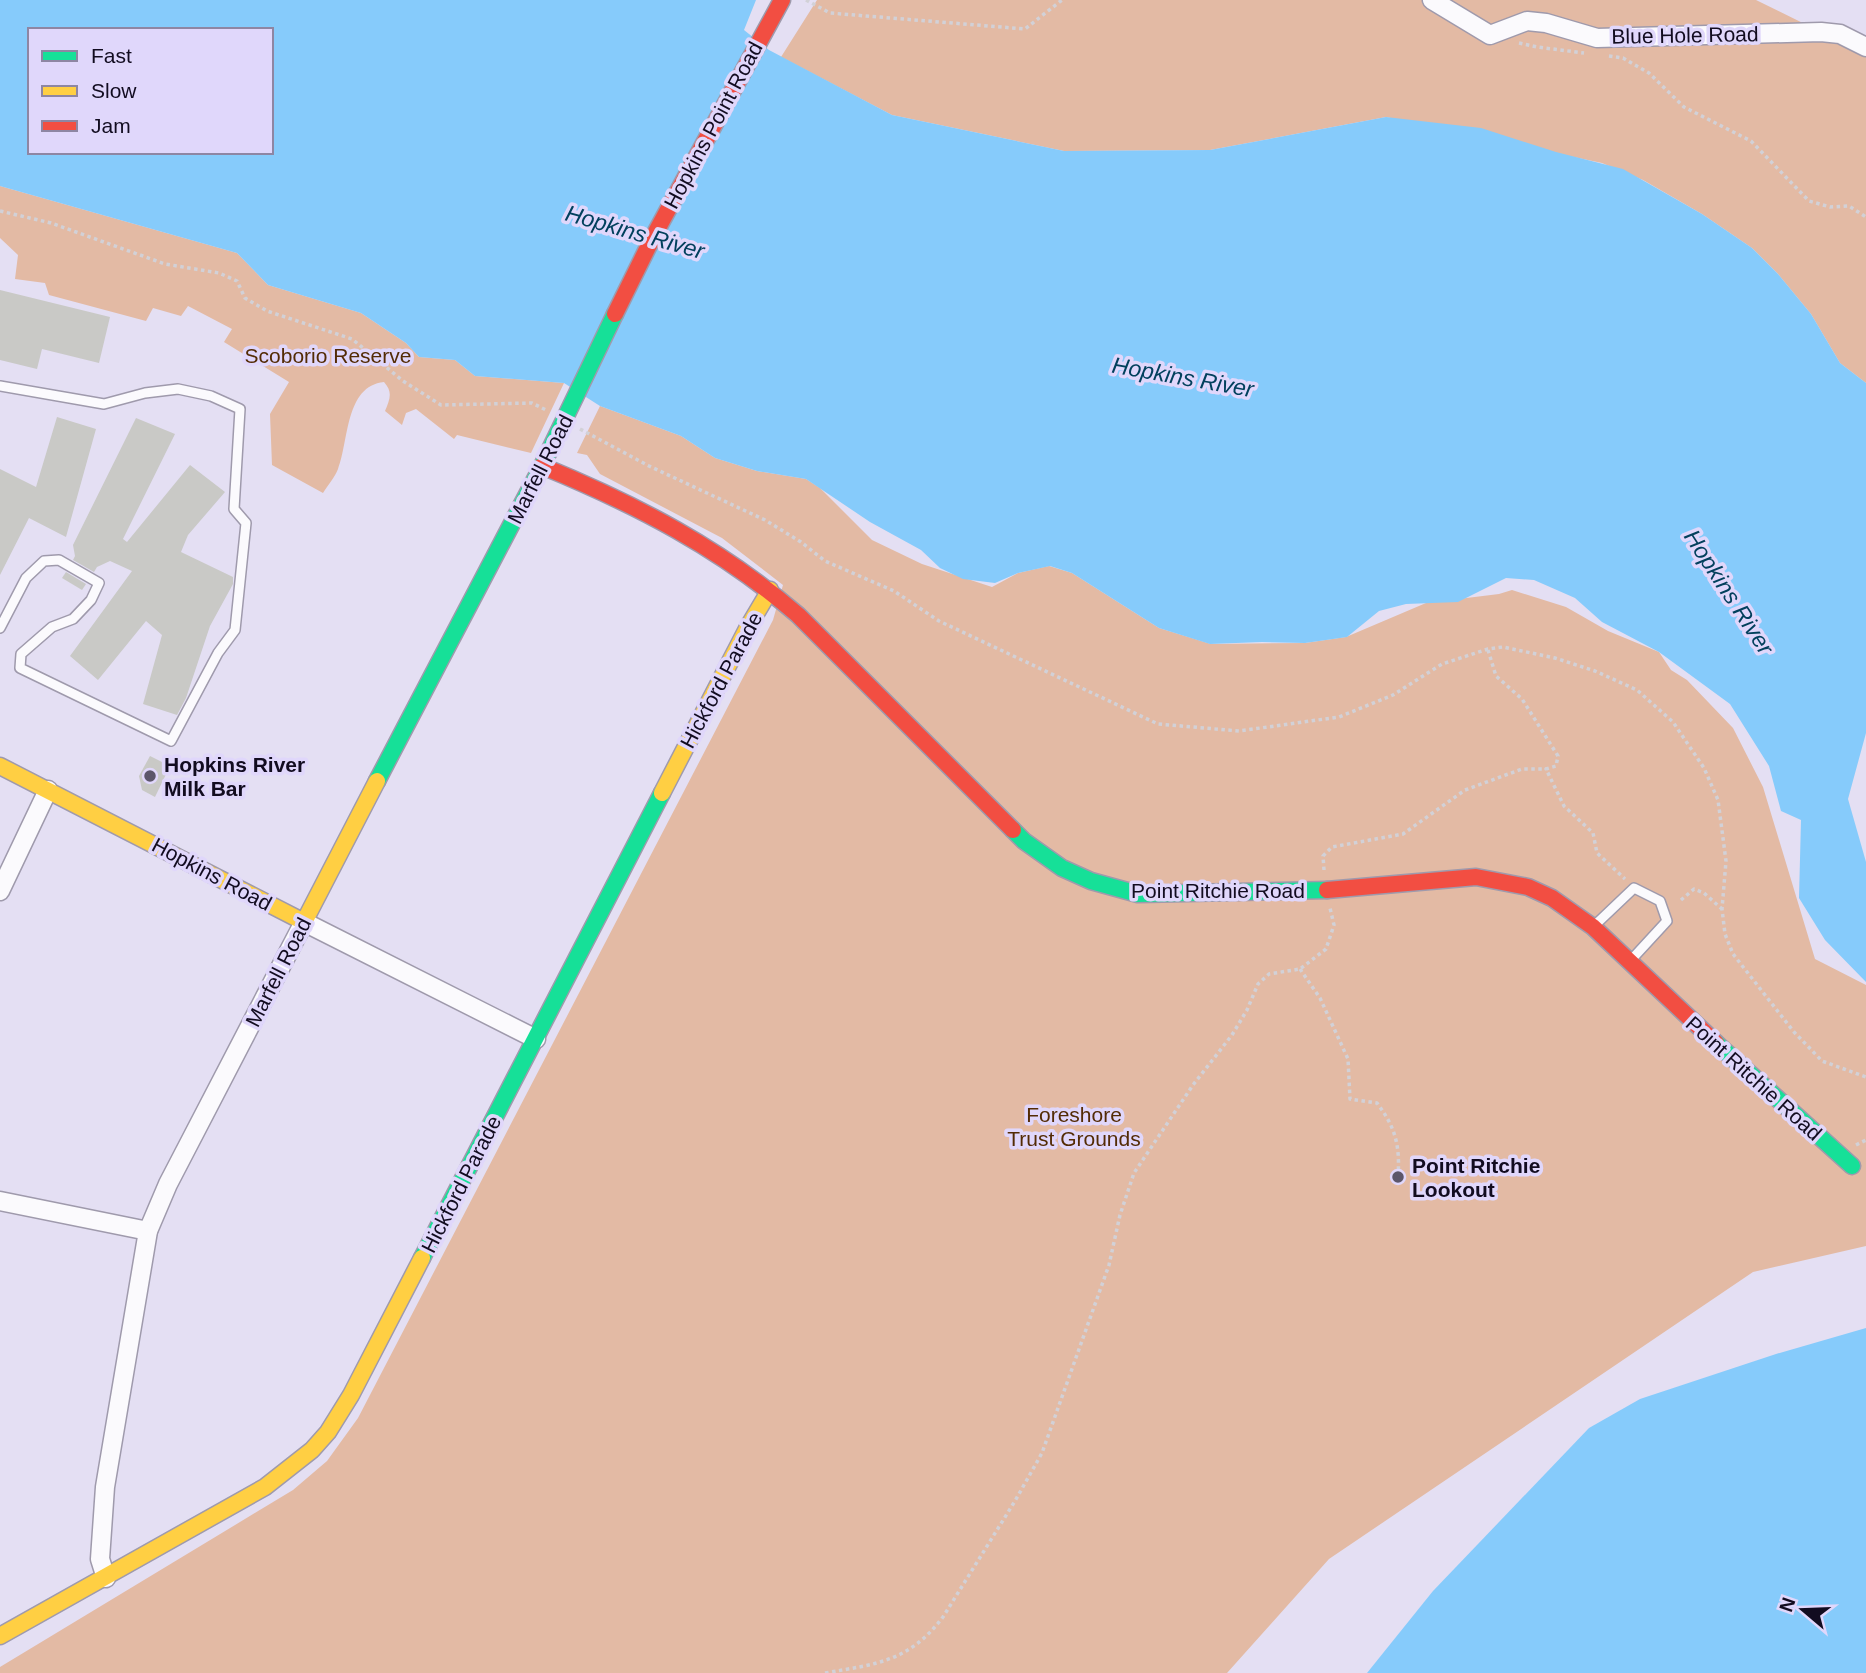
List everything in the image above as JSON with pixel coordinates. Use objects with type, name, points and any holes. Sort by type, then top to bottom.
[{"type":"street","name":"Hopkins Point Road","points":[[573,402],[651,241],[782,0]]},
{"type":"street","points":[[1432,0],[1490,35]]},
{"type":"street","name":"Blue Hole Road","points":[[1490,35],[1527,21],[1546,23],[1597,37],[1821,32],[1840,34],[1866,47]]},
{"type":"street","name":"Marfell Road","points":[[106,1578],[100,1559],[105,1487],[148,1231],[168,1184],[573,402]]},
{"type":"street","name":"Point Ritchie Road","points":[[542,466],[660,520],[718,554],[770,590],[801,615],[1032,849],[1062,868],[1101,884],[1138,894],[1326,890],[1458,878],[1490,879],[1528,887],[1552,898],[1593,927],[1758,1083],[1852,1166]]},
{"type":"street","name":"Hickford Parade","points":[[0,1636],[265,1487],[312,1450],[328,1432],[358,1383],[748,627],[770,590]]},
{"type":"street","name":"Hopkins Road","points":[[0,766],[536,1039]]},
{"type":"street","points":[[0,891],[48,790]]},
{"type":"street","points":[[0,1201],[148,1231]]},
{"type":"lane","points":[[0,386],[104,404],[145,393],[178,390],[211,396],[240,409],[234,509],[246,523],[235,630],[218,653],[171,741],[20,668],[21,654],[52,627],[73,619],[91,600],[99,583],[60,561],[44,561],[26,578],[0,628]]},
{"type":"lane","points":[[1593,927],[1634,888],[1660,901],[1667,921],[1629,962]]},
{"type":"path","points":[[806,0],[830,13],[1025,29],[1062,0]]},
{"type":"path","points":[[1490,35],[1537,47],[1586,53]]},
{"type":"path","points":[[1599,55],[1623,58],[1649,73],[1684,107],[1751,141],[1809,201],[1830,206],[1849,206],[1866,217]]},
{"type":"path","points":[[0,211],[51,223],[165,264],[219,273],[237,281],[244,298],[267,311],[352,339],[404,381],[441,405],[532,403],[649,466],[765,520],[802,542],[825,561],[894,591],[939,621],[1158,724],[1239,731],[1339,717],[1393,695],[1442,664],[1488,649],[1503,647],[1555,658],[1595,671],[1637,690],[1673,722],[1704,768],[1718,800],[1726,861],[1722,909],[1725,934],[1733,954],[1804,1044],[1822,1062],[1866,1077]]},
{"type":"path","points":[[825,1673],[897,1658],[932,1631],[1015,1501],[1042,1453],[1109,1265],[1120,1215],[1134,1173],[1193,1085],[1232,1035],[1258,985],[1269,974],[1300,969],[1326,949],[1334,926],[1326,890],[1323,856],[1332,847],[1404,835],[1465,790],[1522,769],[1546,769],[1556,766],[1558,757],[1522,699],[1496,676],[1488,649]]},
{"type":"path","points":[[1546,769],[1564,806],[1593,833],[1597,853],[1634,888]]},
{"type":"path","points":[[1681,900],[1694,889],[1704,893],[1722,909]]},
{"type":"path","points":[[1300,969],[1320,998],[1348,1059],[1350,1099],[1377,1103],[1391,1121],[1396,1140],[1398,1177]]},
{"type":"green space","points":[[817,0],[1756,0],[1821,32],[1866,47],[1866,383],[1840,363],[1811,314],[1752,248],[1702,214],[1643,180],[1602,163],[1386,117],[1210,150],[1064,151],[892,115],[781,57]]},
{"type":"green space","name":"Scoborio Reserve","points":[[0,186],[237,253],[268,285],[361,313],[406,343],[419,357],[455,360],[475,376],[564,383],[531,453],[457,435],[454,439],[416,409],[406,413],[402,425],[385,411],[390,396],[384,382],[371,386],[355,404],[338,469],[323,493],[272,465],[270,414],[289,382],[224,342],[232,329],[188,306],[181,316],[153,308],[146,321],[49,295],[45,283],[15,279],[18,255],[0,238]]},
{"type":"green space","name":"Foreshore Trust Grounds","points":[[600,406],[681,436],[715,458],[757,471],[806,479],[820,488],[872,540],[922,564],[992,587],[1018,573],[1049,566],[1072,573],[1159,628],[1211,644],[1305,643],[1346,637],[1426,603],[1512,590],[1566,607],[1608,631],[1659,652],[1671,670],[1687,680],[1733,728],[1763,787],[1815,959],[1866,985],[1866,1246],[1753,1272],[1329,1559],[1227,1673],[0,1673],[0,1667],[293,1490],[327,1461],[358,1418],[773,620],[783,585],[722,538],[600,474],[587,455],[577,453]]},
{"type":"water","name":"Hopkins River","points":[[0,0],[756,0],[744,30],[769,50],[892,115],[1064,151],[1210,150],[1386,117],[1481,128],[1556,152],[1623,169],[1702,214],[1752,248],[1811,314],[1840,363],[1866,383],[1866,733],[1848,799],[1866,862],[1866,982],[1825,940],[1799,898],[1801,820],[1781,811],[1769,766],[1730,704],[1659,652],[1602,622],[1575,598],[1534,580],[1506,578],[1458,602],[1406,604],[1379,611],[1347,637],[1305,643],[1210,644],[1159,628],[1072,573],[1050,566],[1018,573],[995,583],[963,579],[940,568],[921,550],[870,522],[806,479],[757,471],[715,458],[681,436],[600,406],[564,383],[475,376],[455,360],[419,357],[406,343],[361,313],[268,285],[237,253],[0,186]]},
{"type":"water","points":[[1866,1328],[1866,1673],[1367,1673],[1433,1591],[1589,1428],[1640,1399],[1776,1354]]},
{"type":"building","points":[[0,290],[110,317],[99,363],[42,349],[37,369],[0,360]]},
{"type":"building","points":[[57,417],[96,429],[66,537],[29,518],[0,575],[0,469],[36,487]]},
{"type":"building","points":[[136,418],[175,434],[123,539],[127,542],[190,465],[225,492],[188,535],[181,552],[233,577],[233,584],[210,626],[186,698],[177,715],[143,704],[162,635],[146,621],[98,680],[70,656],[132,571],[110,561],[97,567],[94,572],[73,560],[73,545]]},
{"type":"building","points":[[66,572],[86,584],[82,590],[62,578]]},
{"type":"building","points":[[150,756],[170,766],[155,797],[142,790],[139,776]]},
{"type":"traffic: fast","points":[[377,781],[542,466],[615,314]]},
{"type":"traffic: fast","points":[[422,1258],[662,793]]},
{"type":"traffic: fast","points":[[1013,830],[1062,868],[1091,881],[1138,894],[1327,890]]},
{"type":"traffic: fast","points":[[1716,1043],[1852,1166]]},
{"type":"traffic: slow","points":[[662,793],[770,590]]},
{"type":"traffic: slow","points":[[0,766],[304,922],[377,781]]},
{"type":"traffic: slow","points":[[0,1636],[265,1487],[312,1450],[328,1432],[351,1395],[422,1258]]},
{"type":"traffic: jam","points":[[615,314],[651,241],[782,0]]},
{"type":"traffic: jam","points":[[542,466],[611,496],[676,530],[769,591],[798,615],[1013,830]]},
{"type":"traffic: jam","points":[[1327,890],[1476,877],[1528,887],[1552,898],[1593,927],[1716,1043]]},
{"type":"place","name":"Hopkins River Milk Bar","points":[[150,776]]},
{"type":"place","name":"Point Ritchie Lookout","points":[[1398,1177]]}]
